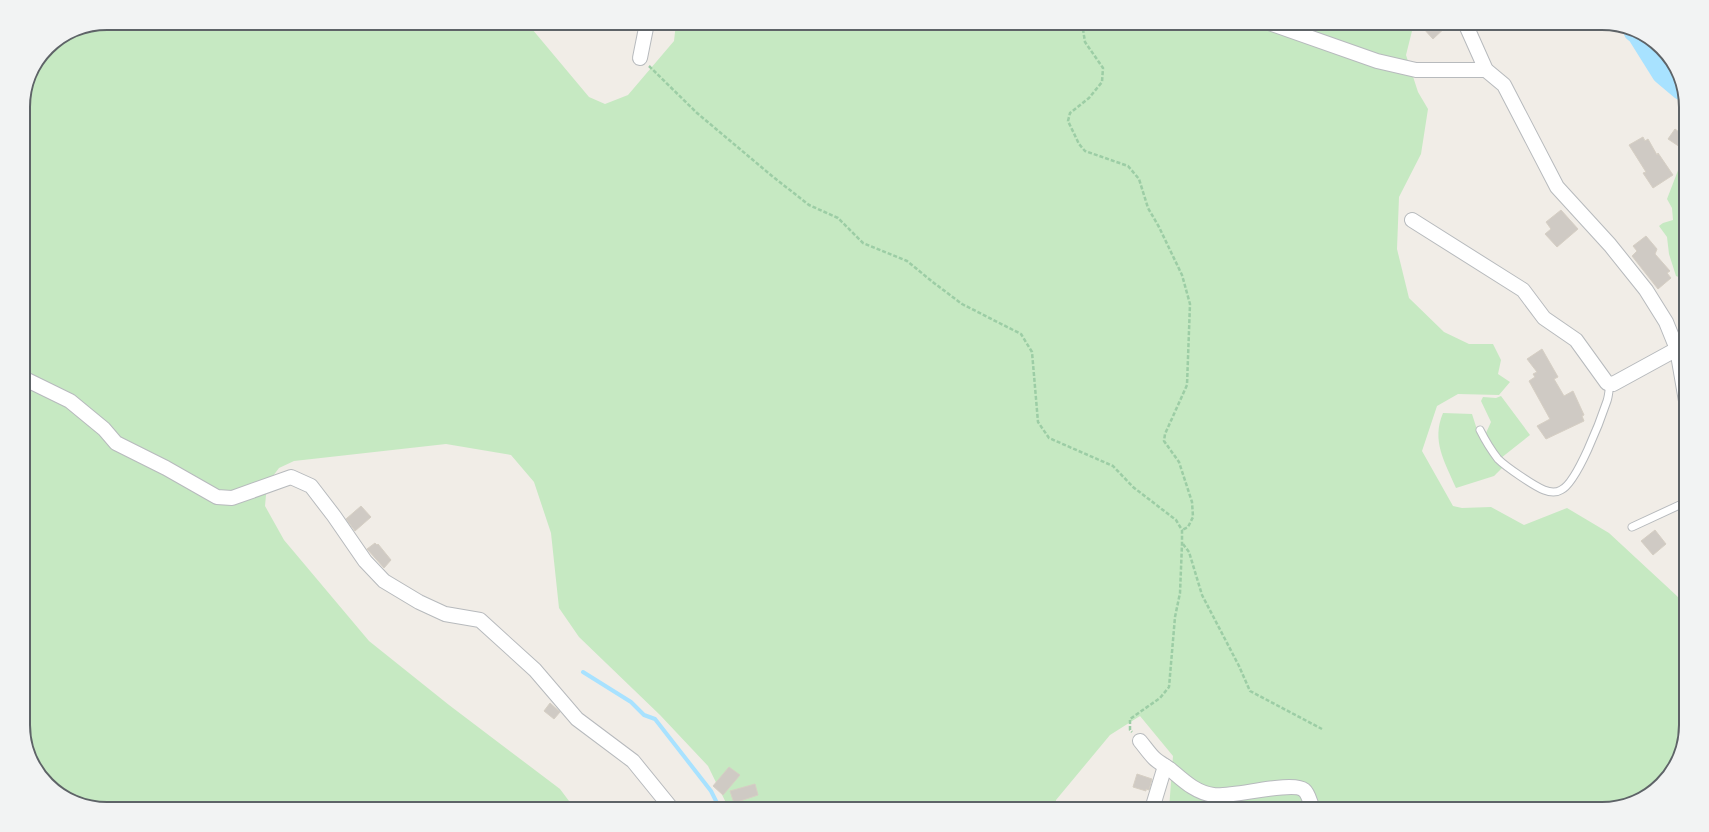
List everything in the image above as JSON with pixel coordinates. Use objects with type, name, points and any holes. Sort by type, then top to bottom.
[{"type":"street","points":[[640,58],[646,30]]},
{"type":"street","points":[[1289,30],[1378,61],[1416,70],[1486,70]]},
{"type":"street","points":[[1468,30],[1486,70],[1504,85],[1557,186],[1610,245],[1646,290],[1666,322],[1677,349],[1679,361]]},
{"type":"street","points":[[1412,220],[1523,290],[1544,318],[1576,340],[1607,383],[1613,384],[1677,349]]},
{"type":"street","points":[[30,381],[70,400],[104,428],[116,443],[166,468],[217,497],[232,498],[291,477],[311,486],[334,516],[365,562],[384,581],[419,602],[446,614],[480,620],[535,670],[577,719],[633,761],[666,802]]},
{"type":"street","points":[[1140,742],[1153,757],[1189,786],[1213,795],[1223,795],[1270,788],[1302,789],[1307,793],[1310,802]]},
{"type":"street","points":[[1154,802],[1165,766]]},
{"type":"lane","points":[[1480,430],[1491,449],[1506,466],[1543,490],[1555,492],[1563,490],[1579,469],[1607,400],[1610,383]]},
{"type":"lane","points":[[1632,527],[1679,505]]},
{"type":"path","points":[[1083,30],[1085,42],[1103,68],[1102,82],[1090,98],[1070,113],[1068,121],[1079,144],[1085,151],[1128,166],[1139,179],[1148,208],[1159,227],[1182,275],[1190,304],[1187,385],[1165,434],[1164,441],[1179,462],[1192,502],[1193,517],[1188,526],[1182,530]]},
{"type":"path","points":[[640,58],[697,113],[809,205],[838,218],[862,243],[907,261],[962,304],[1021,334],[1032,352],[1038,422],[1049,438],[1113,466],[1133,487],[1176,520],[1182,530],[1180,593],[1175,618],[1169,687],[1160,698],[1130,719],[1130,730],[1140,742]]},
{"type":"path","points":[[1182,544],[1189,552],[1202,595],[1239,666],[1250,691],[1322,729]]},
{"type":"green space","points":[[107,30],[533,30],[589,97],[605,104],[628,95],[674,41],[675,30],[1412,30],[1406,55],[1418,92],[1428,109],[1421,154],[1399,197],[1397,249],[1409,298],[1444,332],[1469,344],[1493,344],[1501,360],[1498,374],[1510,382],[1499,395],[1458,394],[1437,406],[1422,451],[1453,506],[1462,508],[1491,507],[1524,525],[1567,508],[1609,533],[1679,599],[1678,740],[1666,768],[1653,783],[1627,798],[1602,802],[1170,802],[1173,756],[1140,716],[1110,735],[1056,800],[1056,802],[726,802],[708,766],[660,715],[579,637],[559,608],[551,533],[534,482],[511,455],[446,444],[294,461],[279,468],[267,484],[265,506],[284,540],[369,641],[449,705],[560,789],[570,802],[107,802],[87,799],[73,794],[56,783],[43,768],[34,750],[30,730],[30,102],[38,73],[49,56],[56,49],[69,40],[82,34]]},
{"type":"green space","points":[[1679,168],[1679,277],[1676,276],[1669,254],[1667,237],[1659,226],[1673,220],[1672,208],[1667,199]]},
{"type":"green space","points":[[1501,396],[1530,435],[1501,458],[1494,450],[1486,433],[1491,422],[1481,401],[1483,397],[1496,398]]},
{"type":"green space","points":[[1443,413],[1472,414],[1480,439],[1503,467],[1494,476],[1456,488],[1444,460],[1439,442],[1438,433]]},
{"type":"building","points":[[1425,30],[1443,30],[1433,39]]},
{"type":"building","points":[[1675,129],[1679,132],[1679,146],[1668,139]]},
{"type":"building","points":[[1643,137],[1645,141],[1648,139],[1657,155],[1658,153],[1673,175],[1653,188],[1643,173],[1646,172],[1629,145]]},
{"type":"building","points":[[1561,210],[1578,229],[1557,247],[1545,234],[1551,229],[1546,222]]},
{"type":"building","points":[[1646,236],[1657,249],[1655,254],[1670,271],[1667,273],[1671,278],[1658,289],[1632,256],[1637,251],[1633,246]]},
{"type":"building","points":[[1542,349],[1558,377],[1554,379],[1564,396],[1573,391],[1584,415],[1582,416],[1584,421],[1546,439],[1537,426],[1550,419],[1529,381],[1535,377],[1533,374],[1537,372],[1527,359]]},
{"type":"building","points":[[361,506],[371,517],[355,531],[346,519]]},
{"type":"building","points":[[1655,530],[1666,544],[1653,555],[1641,541]]},
{"type":"building","points":[[375,543],[377,545],[378,544],[391,560],[384,568],[367,549]]},
{"type":"building","points":[[550,703],[560,712],[554,719],[544,711]]},
{"type":"building","points":[[729,767],[740,775],[723,795],[713,786]]},
{"type":"building","points":[[1137,774],[1152,779],[1149,790],[1146,789],[1146,791],[1133,787]]},
{"type":"building","points":[[755,784],[758,795],[734,802],[730,791]]},
{"type":"waterway","points":[[1644,42],[1663,73],[1675,83]]},
{"type":"waterway","points":[[583,672],[631,702],[644,715],[655,719],[711,791],[716,802]]}]
